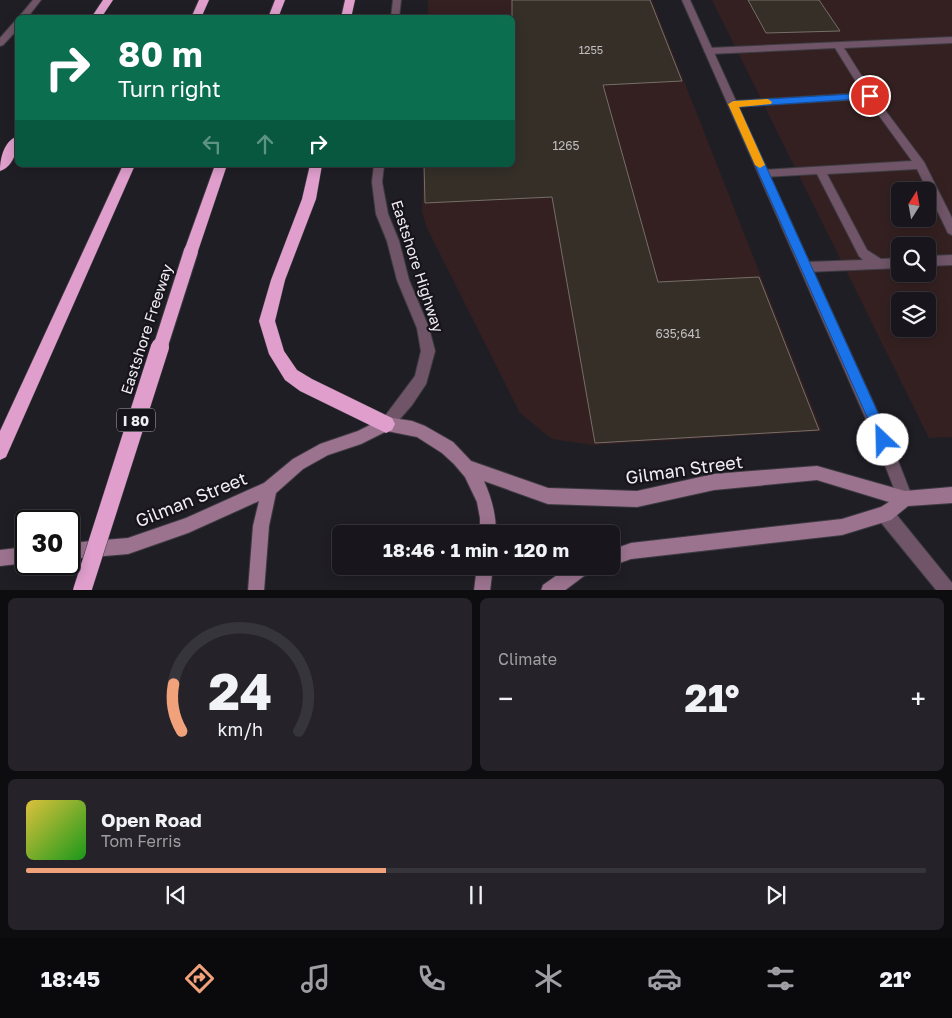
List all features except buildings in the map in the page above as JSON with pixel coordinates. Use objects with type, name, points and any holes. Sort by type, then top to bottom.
[{"type":"highway","points":[[98,15],[108,0]]},
{"type":"highway","points":[[197,15],[204,0]]},
{"type":"highway","points":[[274,15],[280,0]]},
{"type":"highway","points":[[347,15],[350,0]]},
{"type":"highway","points":[[0,166],[15,144]]},
{"type":"highway","points":[[0,450],[128,167]]},
{"type":"highway","name":"Eastshore Freeway","points":[[82,590],[191,251],[220,167]]},
{"type":"highway","points":[[316,167],[309,199],[278,280],[267,321],[277,354],[291,375],[306,385],[386,424]]},
{"type":"main road","name":"Gilman Street","points":[[80,550],[128,546],[188,525],[269,489],[298,464],[318,453],[361,437],[386,424],[419,431],[447,448],[469,468],[548,496],[637,499],[714,482],[817,473],[905,499],[952,496]]},
{"type":"main road","name":"Gilman Street","points":[[469,468],[483,499],[489,525]]},
{"type":"main road","name":"Gilman Street","points":[[256,590],[261,526],[269,489]]},
{"type":"main road","points":[[620,555],[631,551],[842,527],[886,514],[905,499]]},
{"type":"main road","points":[[0,558],[15,556]]},
{"type":"main road","points":[[482,590],[484,575]]},
{"type":"main road","points":[[549,590],[572,575]]},
{"type":"street","points":[[24,15],[37,0]]},
{"type":"street","points":[[395,15],[397,0]]},
{"type":"street","points":[[686,0],[883,440],[905,499]]},
{"type":"street","points":[[0,43],[15,26]]},
{"type":"street","points":[[709,51],[952,40]]},
{"type":"street","points":[[838,45],[870,96],[920,165],[952,230]]},
{"type":"street","points":[[733,104],[870,96]]},
{"type":"street","points":[[764,174],[920,165]]},
{"type":"street","name":"Eastshore Highway","points":[[379,167],[377,182],[382,214],[393,240],[403,280],[423,328],[428,351],[421,379],[386,424]]},
{"type":"street","points":[[820,170],[863,253],[879,264]]},
{"type":"street","points":[[936,261],[952,260]]},
{"type":"street","points":[[806,268],[891,263]]},
{"type":"street","points":[[886,514],[948,590]]},
{"type":"shaded area","points":[[428,0],[652,0],[822,431],[594,445],[552,439],[520,413],[427,228],[422,212],[424,167],[515,167],[515,15],[428,15]]},
{"type":"shaded area","points":[[712,0],[952,0],[952,437],[929,438]]},
{"type":"slow traffic","points":[[760,165],[733,104],[768,102]]},
{"type":"route","points":[[870,96],[733,104],[883,440]]}]
